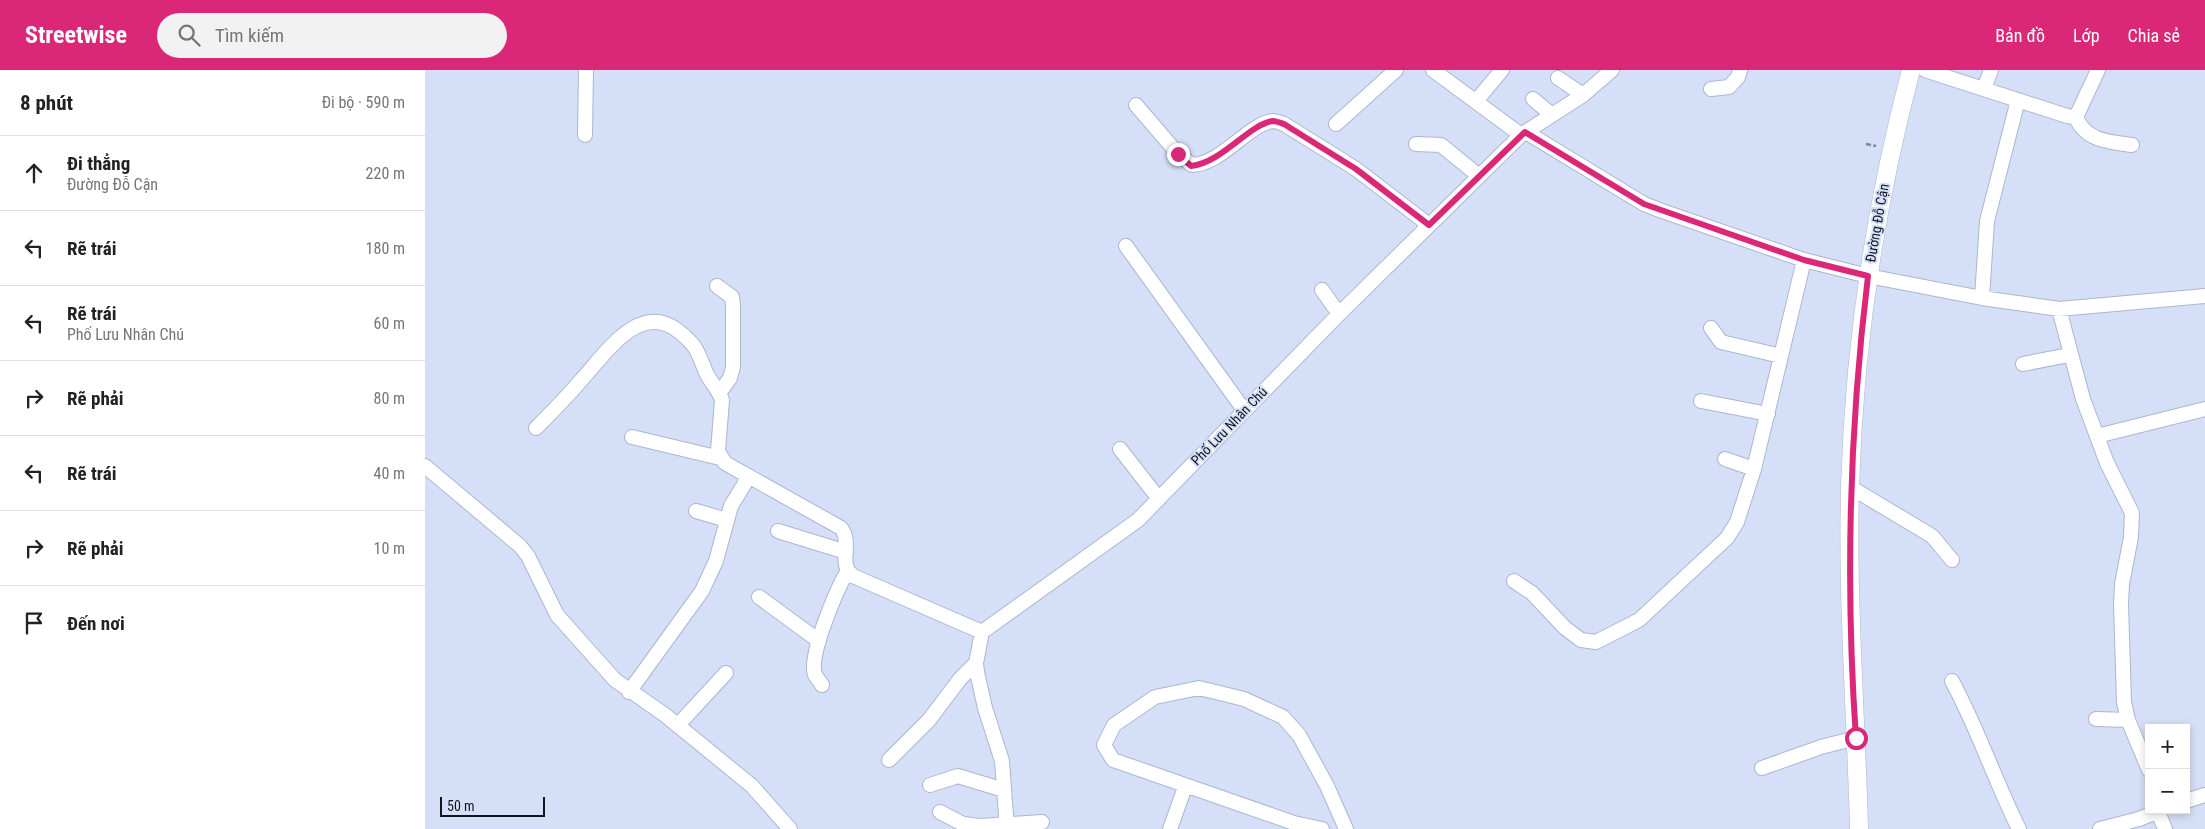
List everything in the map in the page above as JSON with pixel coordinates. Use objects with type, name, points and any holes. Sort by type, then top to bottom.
[{"type":"main road","name":"Đường Đỗ Cận","points":[[1859,829],[1851,659],[1850,487],[1857,371],[1868,276],[1890,148],[1911,70]]},
{"type":"street","points":[[585,135],[586,70]]},
{"type":"street","points":[[1336,124],[1396,70]]},
{"type":"street","points":[[1433,70],[1476,102],[1523,133],[1644,204],[1804,260],[1868,276],[1982,298],[2059,309],[2205,296]]},
{"type":"street","points":[[1476,102],[1501,70]]},
{"type":"street","name":"Phố Lưu Nhân Chú","points":[[982,632],[1138,520],[1339,314],[1523,133],[1583,95],[1612,70]]},
{"type":"street","points":[[1711,90],[1729,87],[1738,77],[1740,70]]},
{"type":"street","points":[[1925,70],[2075,117],[2079,126],[2101,141],[2132,145]]},
{"type":"street","points":[[1985,88],[1991,70]]},
{"type":"street","points":[[2075,117],[2098,70]]},
{"type":"street","points":[[1558,78],[1583,95]]},
{"type":"street","points":[[1533,99],[1552,115]]},
{"type":"street","points":[[1982,298],[1987,222],[2018,100]]},
{"type":"street","points":[[1136,105],[1178,154],[1191,166],[1204,165],[1262,126],[1273,121],[1284,124],[1356,169],[1429,225]]},
{"type":"street","points":[[1416,144],[1441,145],[1479,176]]},
{"type":"street","points":[[1126,246],[1244,410]]},
{"type":"street","points":[[1514,580],[1533,594],[1565,628],[1581,640],[1596,642],[1639,620],[1727,538],[1737,522],[1754,468],[1804,260]]},
{"type":"street","points":[[717,286],[731,297],[733,307],[733,367],[730,378],[719,392]]},
{"type":"street","points":[[1322,290],[1339,314]]},
{"type":"street","points":[[2059,309],[2069,355],[2097,436],[2107,463],[2131,513],[2131,537],[2122,584],[2121,605],[2124,702],[2128,720],[2149,769]]},
{"type":"street","points":[[535,428],[621,337],[649,321],[659,320],[667,323],[692,342],[697,348],[706,372],[719,392],[721,400],[718,451],[720,458]]},
{"type":"street","points":[[1711,328],[1721,342],[1781,356]]},
{"type":"street","points":[[2023,364],[2069,355]]},
{"type":"street","points":[[1701,401],[1768,414]]},
{"type":"street","points":[[2097,436],[2205,409]]},
{"type":"street","points":[[632,436],[720,458],[748,478],[841,528],[846,538],[845,565],[847,572],[833,598],[815,655],[815,674],[822,685]]},
{"type":"street","points":[[1120,449],[1159,499]]},
{"type":"street","points":[[1725,458],[1754,468]]},
{"type":"street","points":[[425,466],[520,546],[528,556],[557,615],[615,680],[629,692],[678,725],[752,786],[790,829]]},
{"type":"street","points":[[629,692],[702,591],[716,561],[736,495],[748,478]]},
{"type":"street","points":[[1850,487],[1933,536],[1953,560]]},
{"type":"street","points":[[695,511],[727,520]]},
{"type":"street","points":[[778,531],[845,552]]},
{"type":"street","points":[[847,572],[945,618],[982,632],[976,663],[985,708],[1000,752],[1007,827]]},
{"type":"street","points":[[759,597],[819,641]]},
{"type":"street","points":[[889,760],[929,720],[960,679],[976,663]]},
{"type":"street","points":[[678,725],[727,673]]},
{"type":"street","points":[[1952,681],[1973,719],[2003,796],[2019,829]]},
{"type":"street","points":[[1322,829],[1293,826],[1113,760],[1104,745],[1114,725],[1155,697],[1199,688],[1244,699],[1283,716],[1299,735],[1327,786],[1346,829]]},
{"type":"street","points":[[2096,719],[2128,720]]},
{"type":"street","points":[[1762,768],[1821,746],[1856,738]]},
{"type":"street","points":[[930,785],[958,776],[1004,790]]},
{"type":"street","points":[[1170,829],[1185,787]]},
{"type":"street","points":[[2190,800],[2205,795]]},
{"type":"street","points":[[940,812],[963,824],[979,826],[1007,827],[1042,822]]},
{"type":"street","points":[[2100,829],[2149,814]]},
{"type":"street","points":[[2160,814],[2165,829]]},
{"type":"route","points":[[1178,154],[1191,166],[1204,165],[1262,126],[1273,121],[1284,124],[1369,178],[1429,225],[1525,132],[1644,204],[1804,260],[1868,276],[1857,371],[1850,487],[1851,659],[1856,738]]}]
